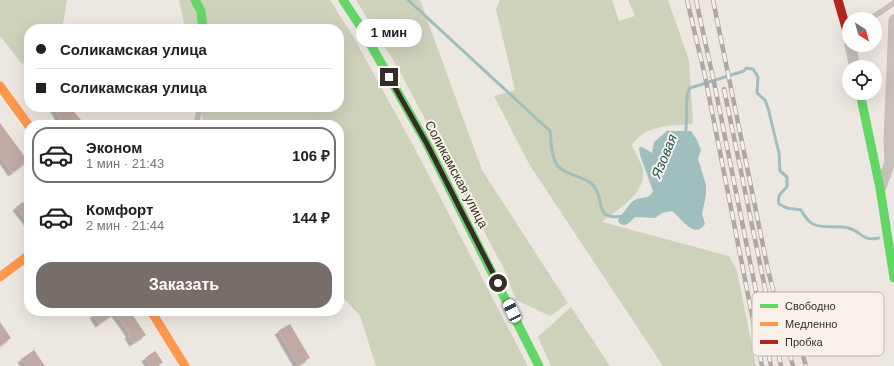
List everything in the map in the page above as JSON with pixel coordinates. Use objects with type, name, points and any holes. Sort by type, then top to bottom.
[{"type":"street","points":[[195,0],[201,12],[202,24]]},
{"type":"street","name":"Соликамская улица","points":[[342,0],[359,24],[427,144],[539,366]]},
{"type":"street","points":[[838,0],[842,14]]},
{"type":"street","points":[[880,188],[890,162],[890,119],[894,20]]},
{"type":"street","points":[[0,86],[25,120]]},
{"type":"street","points":[[861,100],[880,188],[894,278]]},
{"type":"street","points":[[0,277],[24,258]]},
{"type":"street","points":[[154,316],[185,366]]},
{"type":"lane","points":[[880,12],[894,3]]},
{"type":"green space","points":[[0,0],[67,0],[63,24],[24,24],[24,63],[22,64],[0,36]]},
{"type":"green space","points":[[179,0],[330,0],[354,38],[414,147],[528,366],[376,366],[360,316],[344,298],[344,120],[203,120],[201,112],[344,112],[344,24],[184,24]]},
{"type":"green space","points":[[356,0],[420,0],[482,170],[568,303],[550,316],[516,300],[504,269],[398,68]]},
{"type":"green space","points":[[500,0],[612,0],[619,21],[635,16],[628,0],[668,0],[689,60],[693,124],[659,127],[644,133],[638,138],[632,145],[643,170],[643,179],[640,186],[636,194],[630,200],[602,222],[729,256],[737,271],[752,346],[752,356],[754,356],[756,366],[663,366],[529,164],[494,96],[515,90],[496,9]]},
{"type":"green space","points":[[571,307],[610,366],[551,366],[538,337]]},
{"type":"water","points":[[667,131],[691,131],[697,140],[701,150],[698,159],[706,185],[706,195],[702,214],[705,224],[701,229],[692,229],[672,211],[662,213],[655,218],[635,217],[627,224],[622,225],[618,221],[619,218],[634,200],[648,197],[653,191],[640,155],[639,148],[642,147],[652,153],[654,142]]},
{"type":"building","points":[[56,112],[74,112],[81,120],[61,120]]},
{"type":"building","points":[[0,123],[24,156],[24,164],[12,173],[0,156]]},
{"type":"building","points":[[23,202],[24,217],[16,207]]},
{"type":"building","points":[[94,316],[111,316],[99,324]]},
{"type":"building","points":[[117,316],[133,316],[146,335],[133,343],[128,335],[130,334]]},
{"type":"building","points":[[0,322],[11,338],[0,346]]},
{"type":"building","points":[[290,324],[310,358],[298,365],[278,331]]},
{"type":"building","points":[[34,350],[45,366],[26,366],[21,359]]},
{"type":"building","points":[[155,351],[163,362],[158,366],[150,366],[145,358]]},
{"type":"waterway","name":"Язовая","points":[[408,0],[550,131],[551,146],[558,166],[593,185],[597,191],[603,212],[614,217],[624,216]]},
{"type":"waterway","name":"Язовая","points":[[685,134],[686,104],[690,88],[744,71],[746,68],[753,69],[758,77],[757,93],[765,100],[768,108],[779,153],[780,171],[787,177],[787,187],[779,196],[779,204],[787,208],[801,210],[806,218],[813,224],[826,227],[853,229],[869,239],[879,238]]},
{"type":"railway","points":[[687,0],[705,76],[752,315]]},
{"type":"railway","points":[[696,0],[756,292]]},
{"type":"railway","points":[[713,0],[774,292]]},
{"type":"railway","points":[[724,89],[766,292]]},
{"type":"railway","points":[[760,356],[762,366]]},
{"type":"railway","points":[[769,356],[771,366]]},
{"type":"railway","points":[[779,356],[781,366]]},
{"type":"railway","points":[[790,356],[793,366]]},
{"type":"railway","points":[[803,356],[806,366]]},
{"type":"traffic: fast","points":[[195,0],[201,11],[202,24]]},
{"type":"traffic: fast","points":[[343,0],[359,24],[427,144],[539,366]]},
{"type":"traffic: fast","points":[[861,100],[880,188],[894,278]]},
{"type":"traffic: slow","points":[[0,86],[25,120]]},
{"type":"traffic: slow","points":[[0,277],[24,259]]},
{"type":"traffic: slow","points":[[154,316],[185,366]]},
{"type":"traffic: jam","points":[[838,0],[842,14]]},
{"type":"route","points":[[389,77],[427,144],[498,283]]}]
